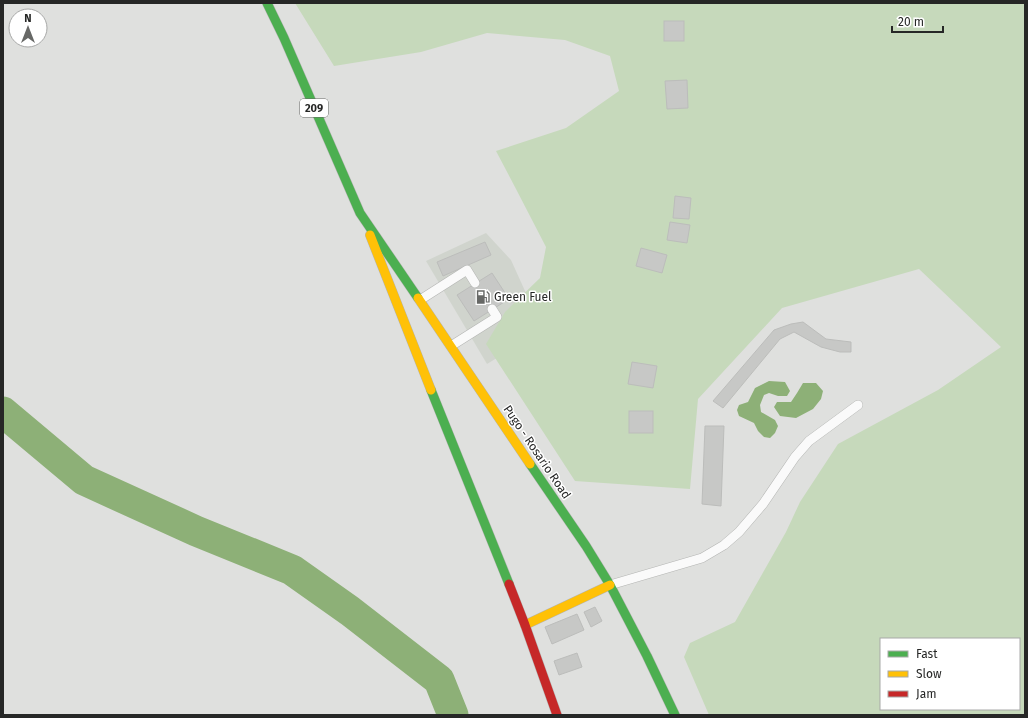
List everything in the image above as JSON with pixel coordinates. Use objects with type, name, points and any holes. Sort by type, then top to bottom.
[{"type":"main road","name":"Pugo - Rosario Road","points":[[267,3],[284,38],[360,213],[525,625],[557,715]]},
{"type":"main road","name":"Pugo - Rosario Road","points":[[360,213],[586,546],[610,585],[647,656],[675,715]]},
{"type":"main road","points":[[525,625],[610,585]]},
{"type":"lane","points":[[420,300],[467,270],[475,283]]},
{"type":"lane","points":[[451,346],[497,317],[492,309]]},
{"type":"lane","points":[[610,585],[702,558],[724,545],[739,532],[763,504],[795,457],[809,441],[858,405]]},
{"type":"shaded area","points":[[295,3],[1025,3],[1025,715],[709,715],[684,657],[690,643],[735,622],[786,532],[800,502],[838,444],[938,390],[1001,347],[919,269],[782,308],[698,399],[690,489],[575,481],[486,344],[505,312],[540,278],[546,247],[496,151],[566,128],[619,91],[610,56],[565,40],[487,33],[421,52],[334,66]]},
{"type":"shaded area","points":[[486,233],[511,260],[535,313],[525,341],[487,364],[426,261]]},
{"type":"shaded area","points":[[769,381],[785,382],[790,391],[787,396],[778,396],[769,393],[764,395],[760,405],[761,412],[775,420],[778,426],[775,433],[770,438],[764,437],[758,431],[754,423],[739,416],[737,410],[739,405],[748,402],[755,388]]},
{"type":"shaded area","points":[[803,383],[816,383],[823,391],[821,399],[813,409],[796,418],[780,416],[774,407],[777,402],[791,402]]},
{"type":"building","points":[[664,21],[684,21],[684,41],[664,41]]},
{"type":"building","points":[[687,80],[688,108],[667,109],[665,81]]},
{"type":"building","points":[[675,196],[691,198],[689,219],[673,218]]},
{"type":"building","points":[[670,222],[690,225],[687,243],[667,240]]},
{"type":"building","points":[[485,242],[491,255],[443,276],[437,262]]},
{"type":"building","points":[[641,248],[667,255],[662,273],[636,266]]},
{"type":"building","name":"Green Fuel","points":[[492,273],[509,299],[474,321],[457,295]]},
{"type":"building","points":[[803,322],[826,339],[851,342],[851,352],[840,352],[821,347],[794,332],[780,339],[723,408],[713,401],[774,330],[791,324]]},
{"type":"building","points":[[632,362],[657,366],[653,388],[628,384]]},
{"type":"building","points":[[629,411],[653,411],[653,433],[629,433]]},
{"type":"building","points":[[705,426],[724,426],[721,506],[702,504]]},
{"type":"building","points":[[595,607],[602,621],[591,627],[584,612]]},
{"type":"building","points":[[577,614],[584,630],[552,644],[545,627]]},
{"type":"building","points":[[577,653],[582,667],[559,675],[554,661]]},
{"type":"waterway","points":[[3,412],[84,480],[196,531],[292,570],[350,611],[439,680],[453,715]]},
{"type":"traffic: fast","points":[[267,3],[284,38],[360,213],[418,298]]},
{"type":"traffic: fast","points":[[431,390],[509,584]]},
{"type":"traffic: fast","points":[[530,464],[586,546],[610,585],[647,656],[675,715]]},
{"type":"traffic: slow","points":[[370,235],[431,390]]},
{"type":"traffic: slow","points":[[418,298],[530,464]]},
{"type":"traffic: slow","points":[[525,625],[610,585]]},
{"type":"traffic: jam","points":[[509,584],[557,715]]},
{"type":"place","name":"Green Fuel","points":[[483,297]]}]
